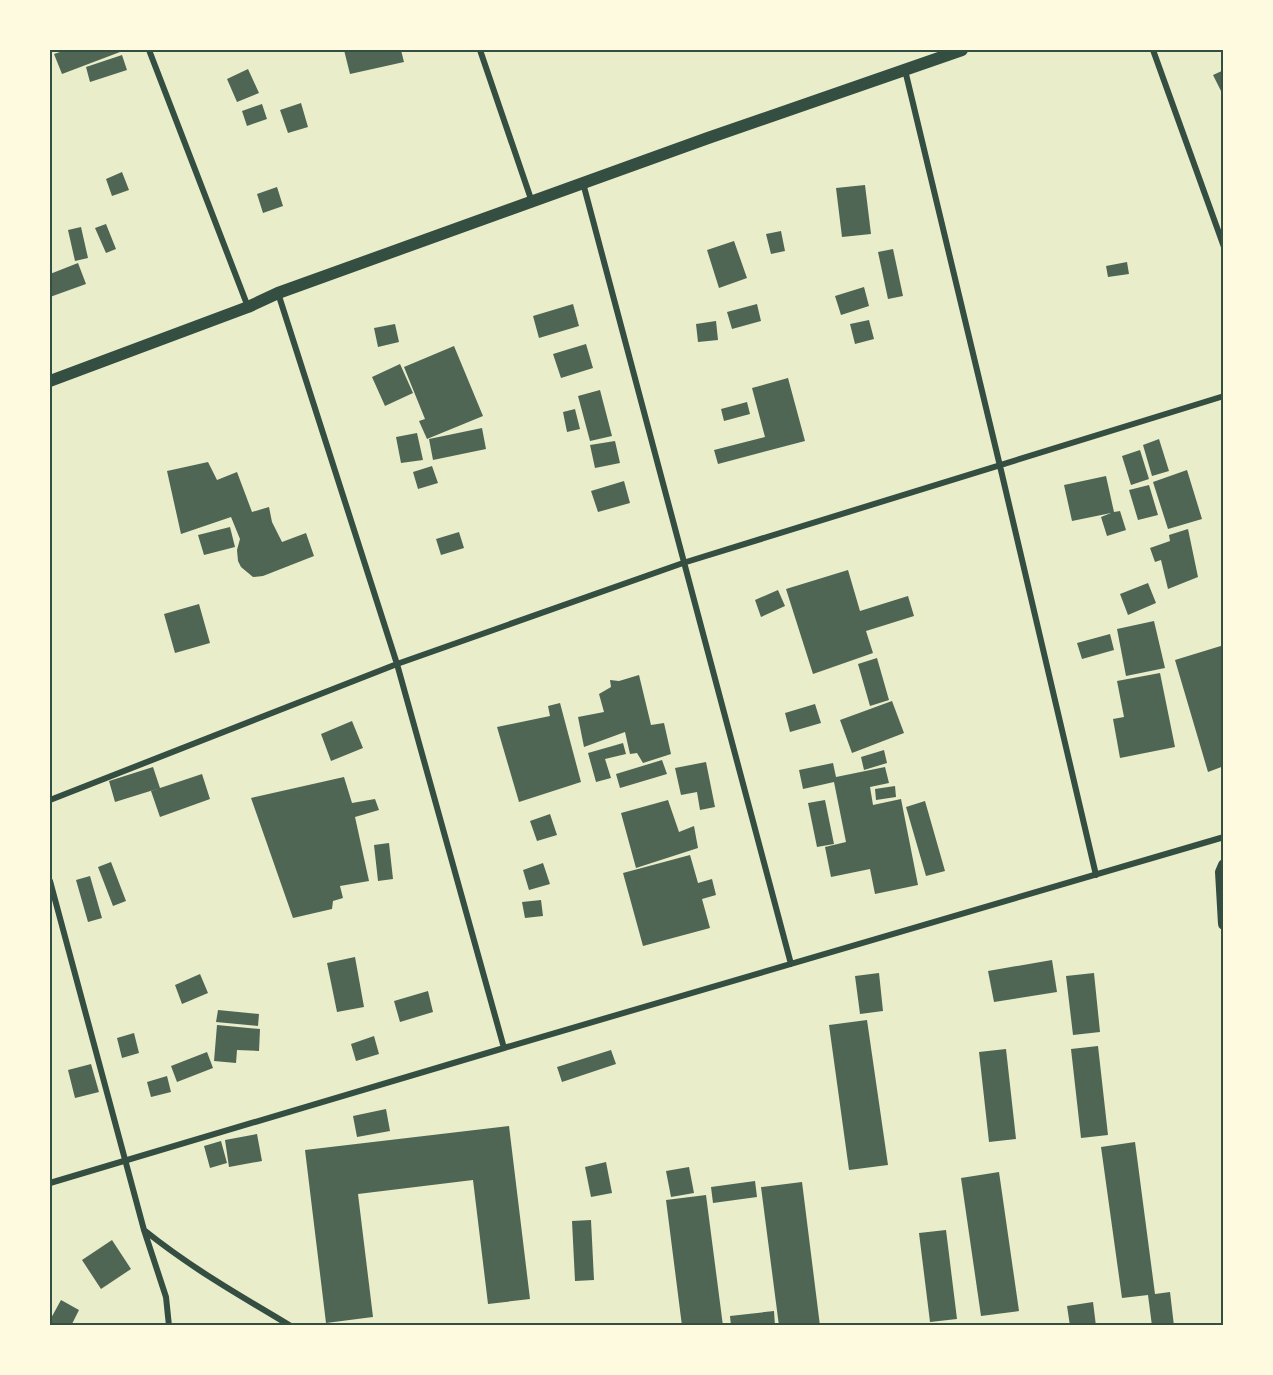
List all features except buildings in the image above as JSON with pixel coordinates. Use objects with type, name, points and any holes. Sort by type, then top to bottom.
[{"type":"main road","points":[[50,381],[248,308],[278,293],[962,50]]},
{"type":"main road","points":[[1224,865],[1221,872],[1224,924]]},
{"type":"street","points":[[149,50],[248,308]]},
{"type":"street","points":[[480,50],[532,202]]},
{"type":"street","points":[[1153,50],[1224,247]]},
{"type":"street","points":[[905,69],[1096,875]]},
{"type":"street","points":[[583,183],[791,964]]},
{"type":"street","points":[[278,293],[397,664],[504,1048]]},
{"type":"street","points":[[50,800],[397,664],[683,563],[1224,396]]},
{"type":"street","points":[[50,1183],[1224,837]]},
{"type":"street","points":[[50,881],[144,1230],[166,1297],[169,1326]]},
{"type":"street","points":[[144,1230],[207,1276],[291,1326]]}]
